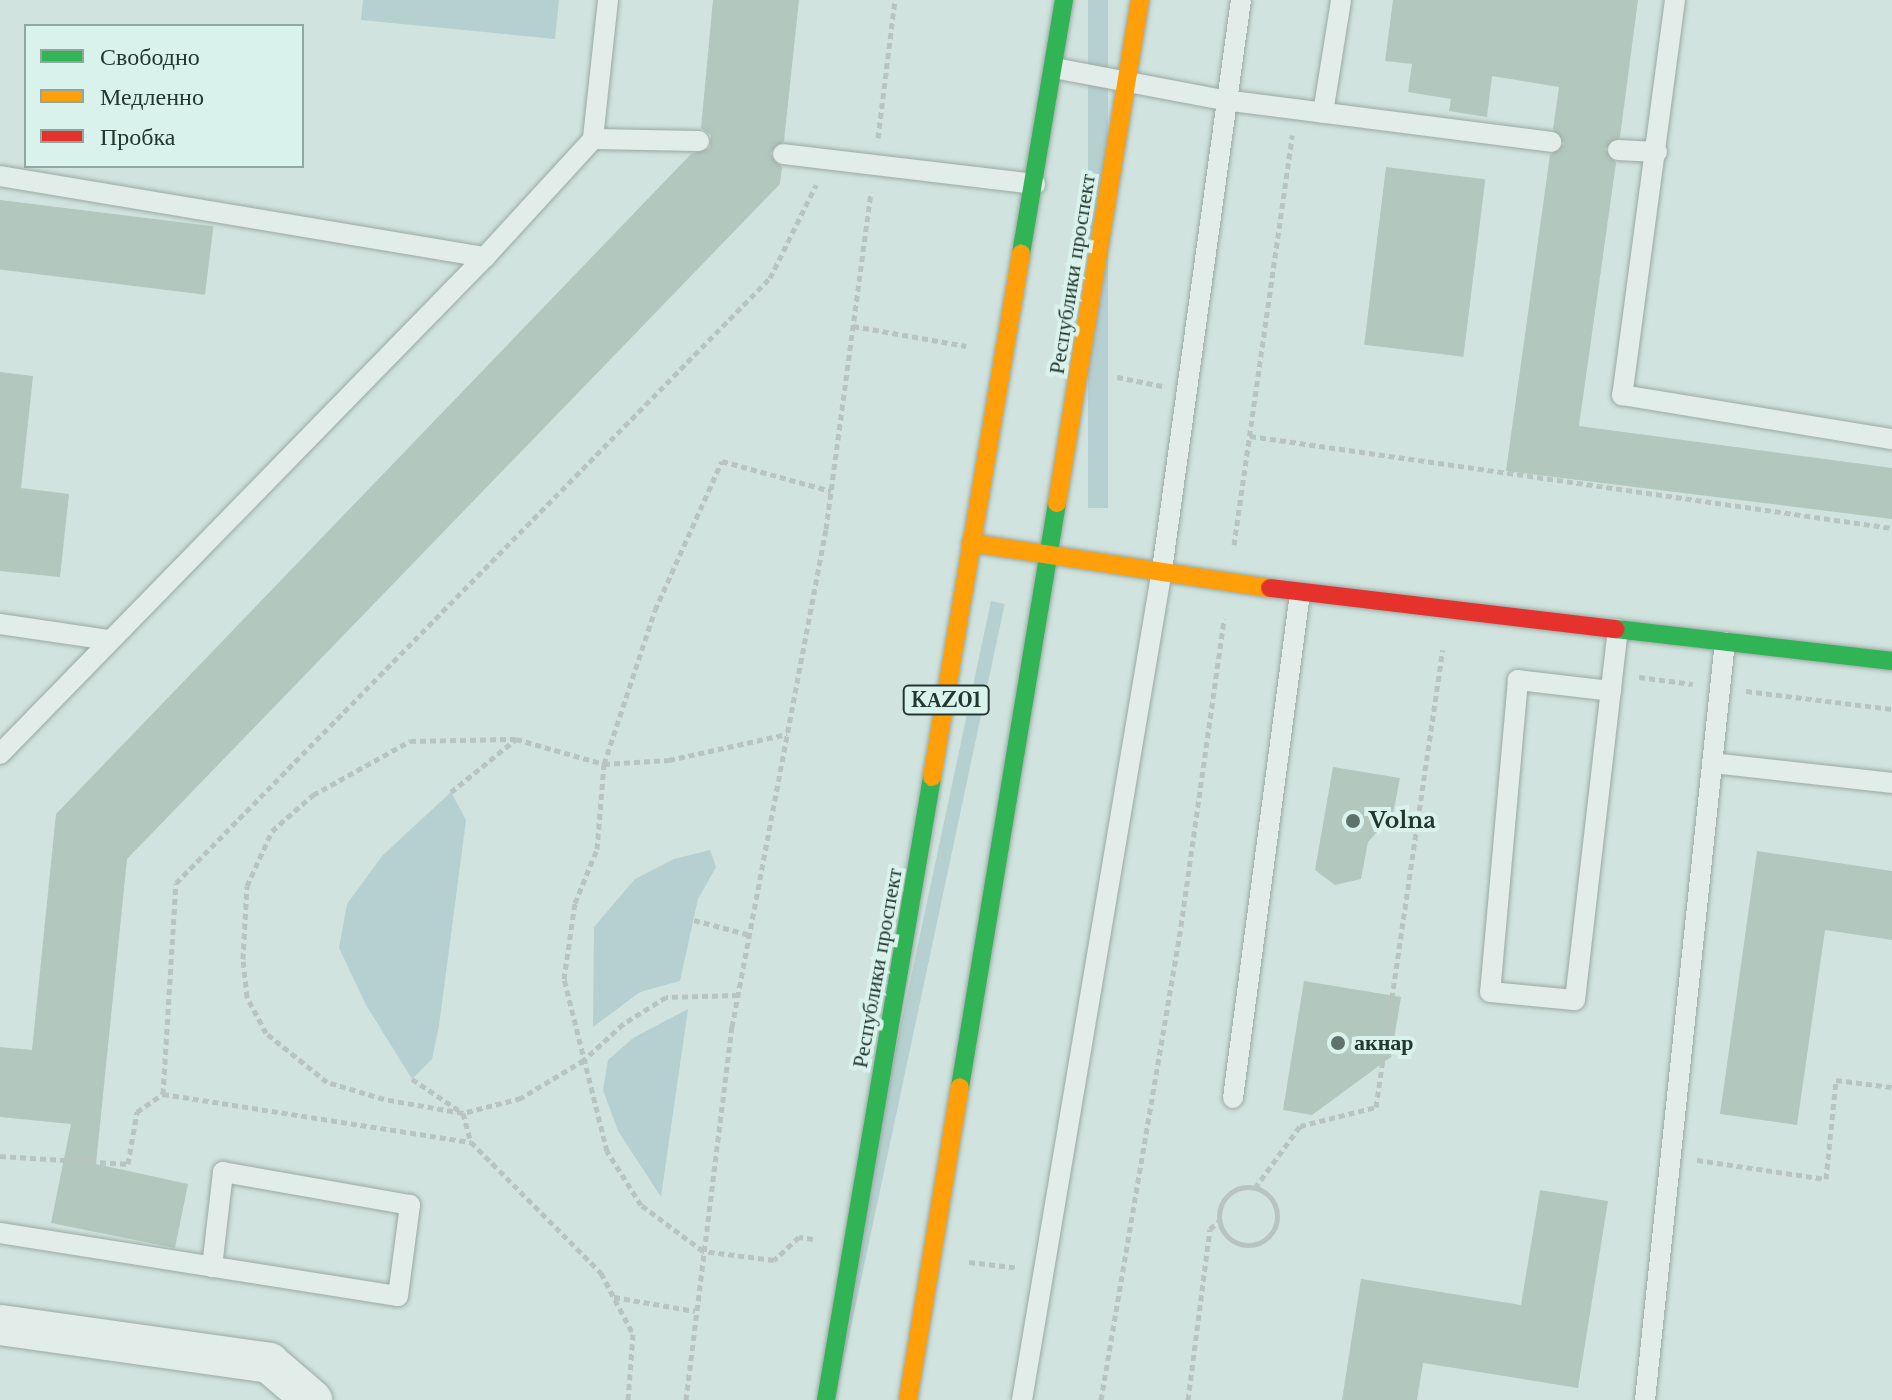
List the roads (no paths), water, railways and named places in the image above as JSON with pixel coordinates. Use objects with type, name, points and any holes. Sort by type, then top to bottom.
[{"type":"main road","name":"Республики проспект","points":[[826,1400],[1064,0]]},
{"type":"main road","name":"Республики проспект","points":[[908,1400],[1140,0]]},
{"type":"main road","points":[[971,543],[1300,593],[1892,661]]},
{"type":"street","points":[[0,1325],[269,1363],[312,1400]]},
{"type":"lane","points":[[0,754],[485,257],[593,139],[608,0]]},
{"type":"lane","points":[[1022,1400],[1162,570],[1224,100],[1241,0]]},
{"type":"lane","points":[[1323,113],[1341,0]]},
{"type":"lane","points":[[1675,0],[1622,395],[1892,439]]},
{"type":"lane","points":[[1054,68],[1224,100],[1551,142]]},
{"type":"lane","points":[[593,139],[699,141]]},
{"type":"lane","points":[[1618,150],[1657,152]]},
{"type":"lane","points":[[783,154],[1035,184]]},
{"type":"lane","points":[[0,176],[485,257]]},
{"type":"lane","points":[[1233,1098],[1300,593]]},
{"type":"lane","points":[[0,624],[108,640]]},
{"type":"lane","points":[[1611,691],[1518,680],[1490,992],[1575,1000],[1611,691],[1618,629]]},
{"type":"lane","points":[[1645,1400],[1725,642]]},
{"type":"lane","points":[[1712,763],[1892,783]]},
{"type":"lane","points":[[0,1233],[212,1267],[398,1296],[410,1205],[223,1172],[212,1267]]},
{"type":"place","name":"Volna","points":[[1353,821]]},
{"type":"place","name":"акнар","points":[[1338,1043]]}]
